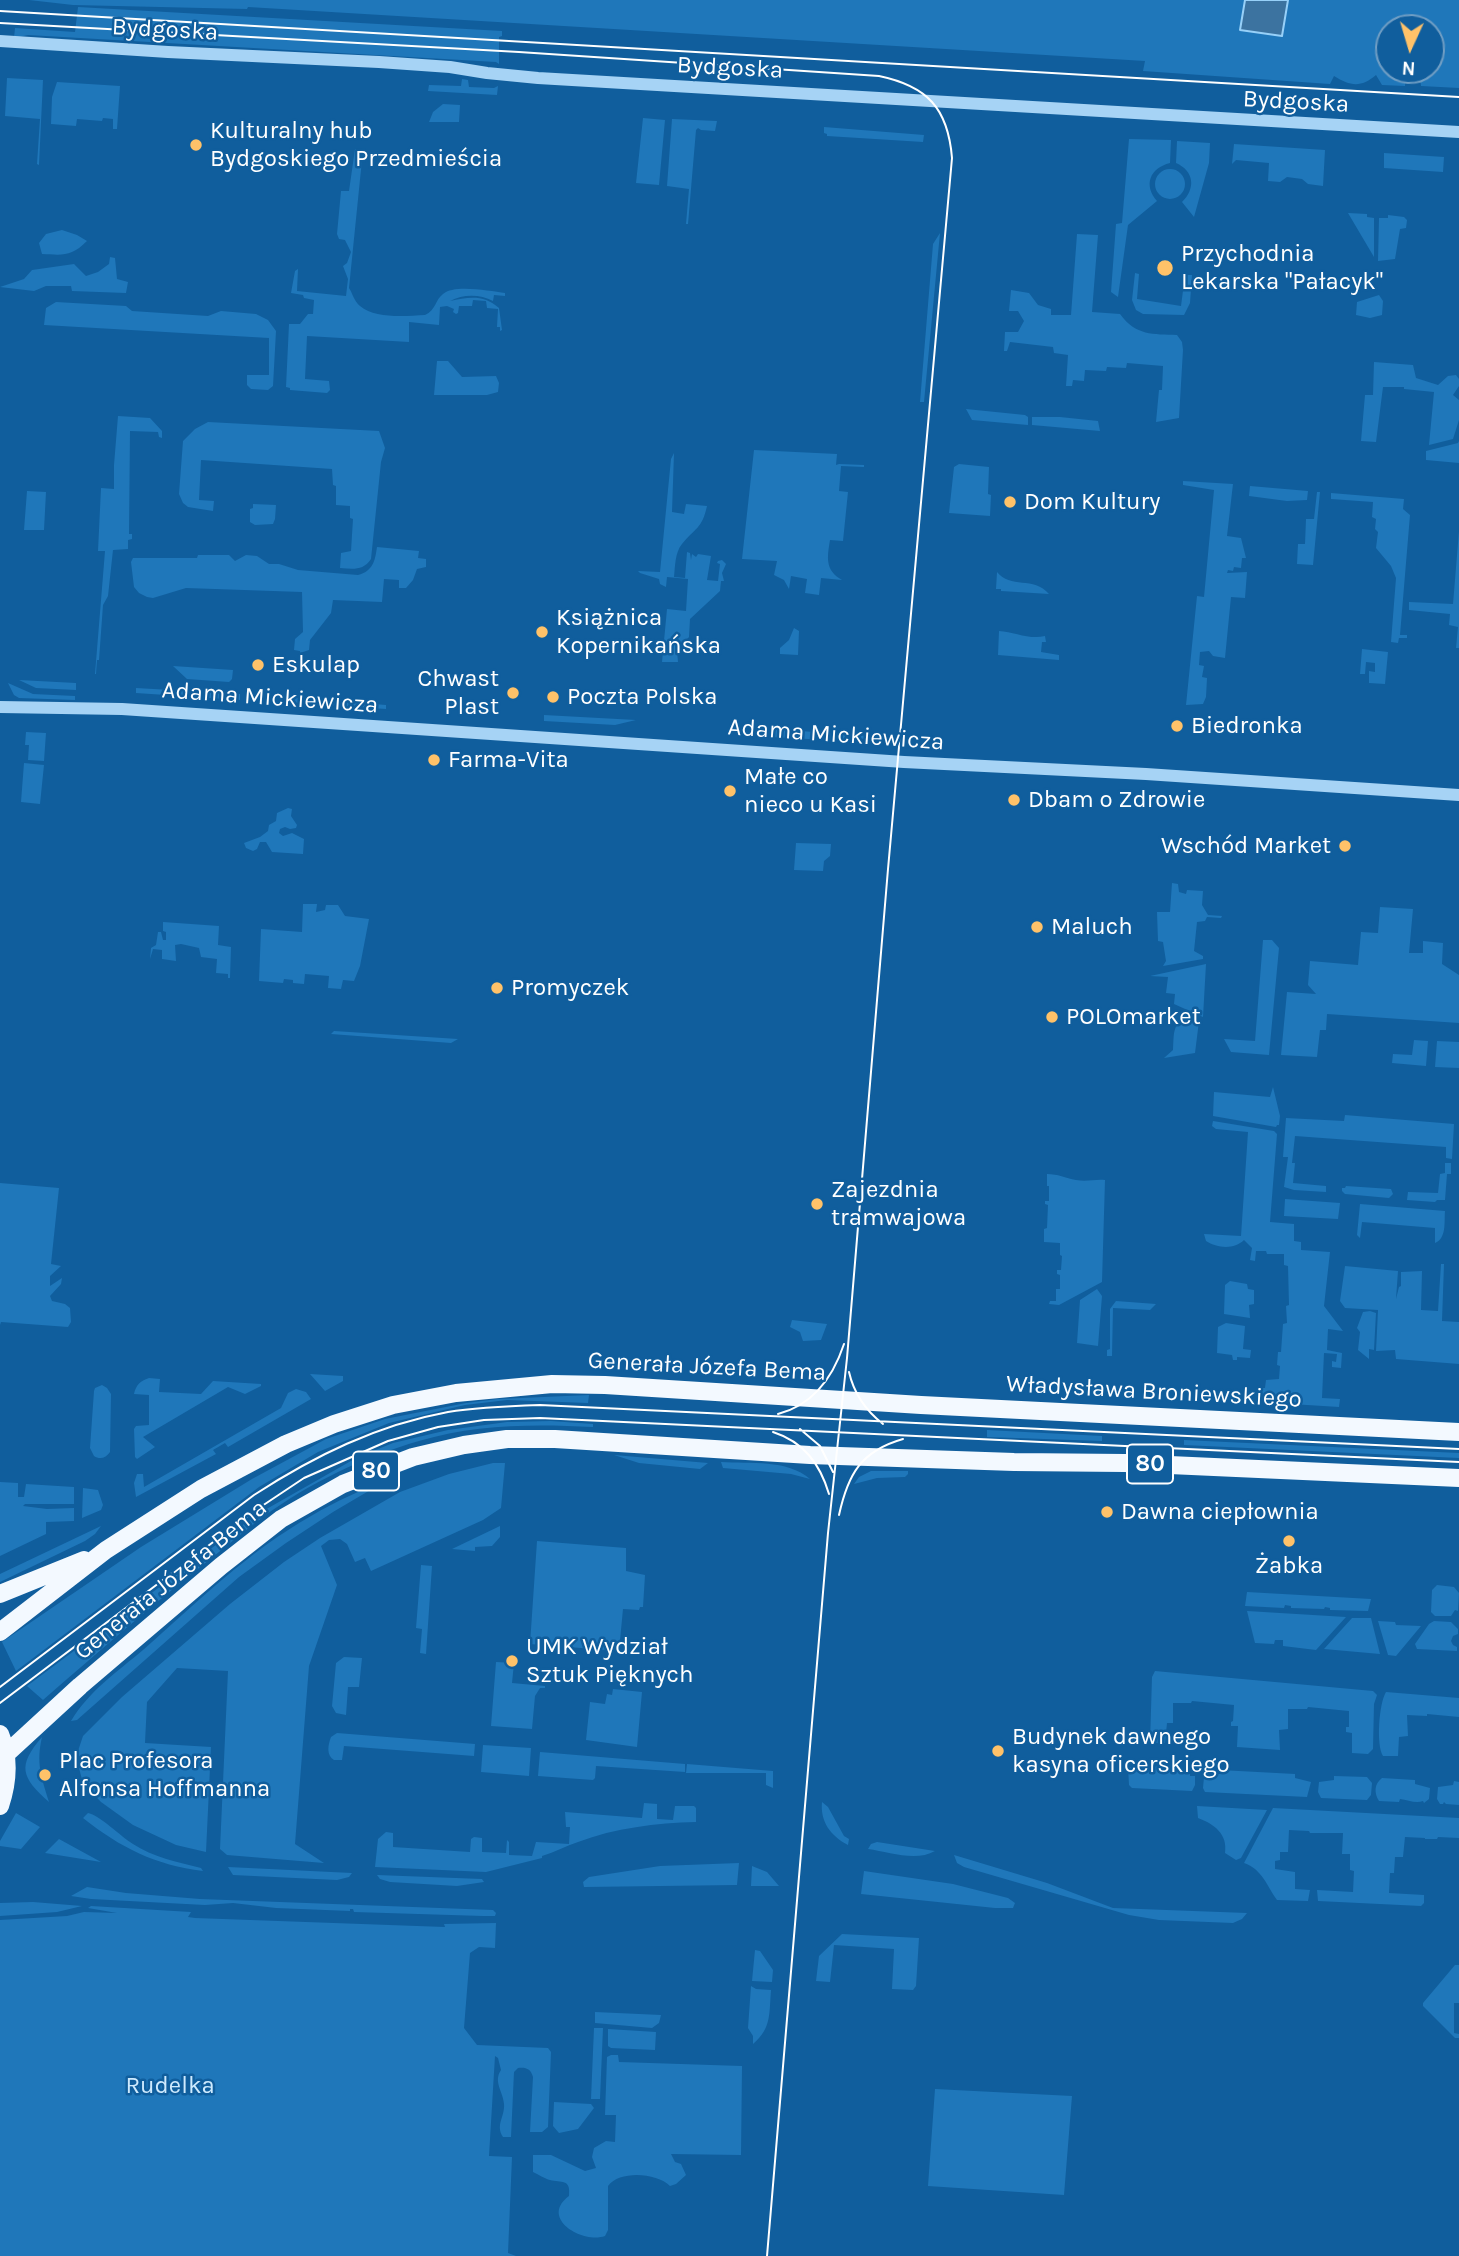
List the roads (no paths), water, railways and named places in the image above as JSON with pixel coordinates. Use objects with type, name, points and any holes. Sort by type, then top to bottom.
[{"type":"main road","name":"Generała Józefa Bema","points":[[0,1632],[106,1550],[201,1489],[286,1444],[334,1424],[405,1403],[494,1388],[552,1384],[847,1400]]},
{"type":"main road","name":"Władysława Broniewskiego","points":[[847,1400],[1459,1432]]},
{"type":"main road","name":"Generała Józefa Bema","points":[[6,1754],[80,1686],[221,1566],[281,1520],[343,1484],[413,1457],[464,1445],[507,1439],[555,1439],[841,1456],[1125,1463],[1459,1478]]},
{"type":"main road","points":[[0,1594],[106,1550]]},
{"type":"main road","points":[[0,1734],[6,1754],[7,1773],[5,1792],[0,1805]]},
{"type":"street","name":"Bydgoska","points":[[0,41],[379,62],[450,67],[538,78],[1459,132]]},
{"type":"street","name":"Adama Mickiewicza","points":[[0,707],[122,709],[898,762],[1146,774],[1459,795]]},
{"type":"tram line","points":[[0,11],[1459,97]]},
{"type":"tram line","points":[[0,23],[519,52],[879,76],[896,80],[922,93],[932,102],[946,126],[952,158],[847,1358],[828,1533],[767,2256]]},
{"type":"tram line","points":[[778,1414],[802,1404],[820,1388],[834,1368],[844,1344]]},
{"type":"tram line","points":[[849,1372],[861,1401],[883,1424]]},
{"type":"tram line","points":[[0,1687],[254,1495],[300,1467],[347,1444],[396,1425],[448,1412],[540,1405],[1459,1449]]},
{"type":"tram line","points":[[0,1703],[253,1512],[304,1478],[388,1441],[438,1427],[484,1420],[540,1418],[1459,1462]]},
{"type":"tram line","points":[[800,1429],[820,1446],[833,1472]]},
{"type":"tram line","points":[[773,1432],[802,1448],[821,1473],[829,1494]]},
{"type":"tram line","points":[[839,1515],[847,1488],[859,1466],[877,1450],[903,1439]]},
{"type":"place","name":"Kulturalny hub Bydgoskiego Przedmieścia","points":[[196,145]]},
{"type":"place","name":"Przychodnia Lekarska \"Pałacyk\"","points":[[1165,268]]},
{"type":"place","name":"Dom Kultury","points":[[1010,502]]},
{"type":"place","name":"Książnica Kopernikańska","points":[[542,632]]},
{"type":"place","name":"Eskulap","points":[[258,665]]},
{"type":"place","name":"Chwast Plast","points":[[513,693]]},
{"type":"place","name":"Poczta Polska","points":[[553,697]]},
{"type":"place","name":"Biedronka","points":[[1177,726]]},
{"type":"place","name":"Farma-Vita","points":[[434,760]]},
{"type":"place","name":"Małe co nieco u Kasi","points":[[730,791]]},
{"type":"place","name":"Dbam o Zdrowie","points":[[1014,800]]},
{"type":"place","name":"Wschód Market","points":[[1345,846]]},
{"type":"place","name":"Maluch","points":[[1037,927]]},
{"type":"place","name":"Promyczek","points":[[497,988]]},
{"type":"place","name":"POLOmarket","points":[[1052,1017]]},
{"type":"place","name":"Zajezdnia tramwajowa","points":[[817,1204]]},
{"type":"place","name":"Dawna ciepłownia","points":[[1107,1512]]},
{"type":"place","name":"Żabka","points":[[1289,1541]]},
{"type":"place","name":"UMK Wydział Sztuk Pięknych","points":[[512,1661]]},
{"type":"place","name":"Budynek dawnego kasyna oficerskiego","points":[[998,1751]]},
{"type":"place","name":"Plac Profesora Alfonsa Hoffmanna","points":[[45,1775]]},
{"type":"park label","name":"Rudelka","points":[[170,2086]]}]
